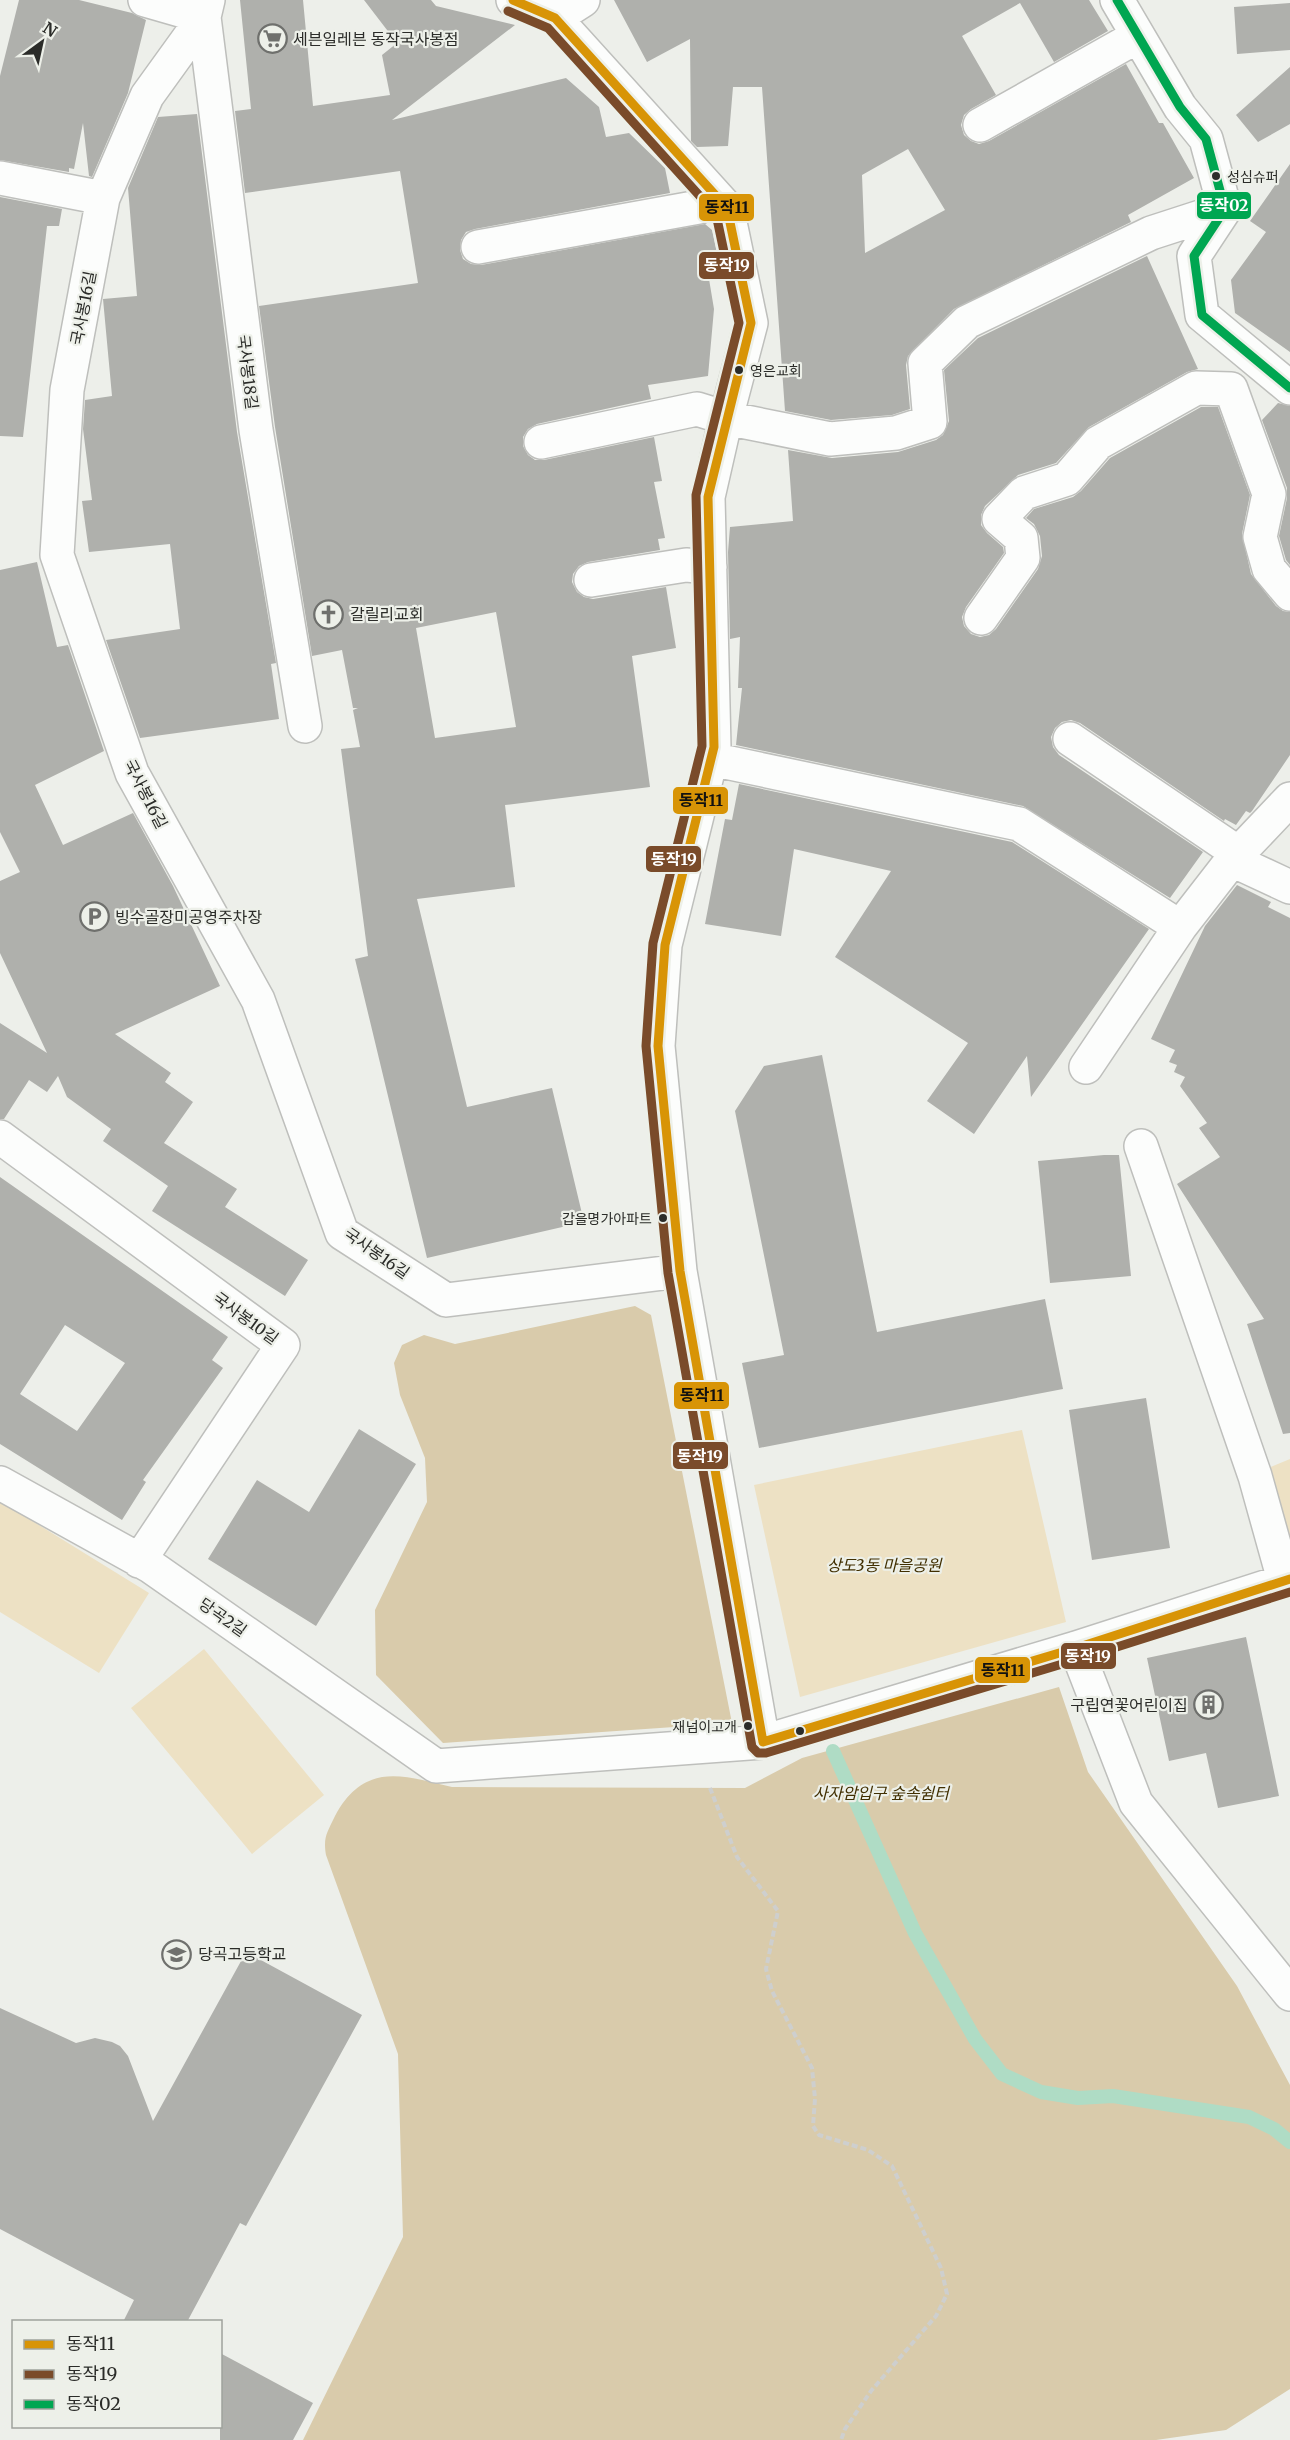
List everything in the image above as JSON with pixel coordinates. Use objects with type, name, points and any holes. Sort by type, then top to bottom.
[{"type":"street","points":[[145,0],[206,8]]},
{"type":"street","points":[[513,0],[555,18],[727,208],[751,323],[708,497],[714,747],[665,945],[658,1046],[680,1271],[763,1742],[1076,1648],[1287,1580],[1255,1476],[1141,1146]]},
{"type":"street","points":[[555,18],[583,0]]},
{"type":"street","points":[[1117,0],[1180,107],[1206,139],[1225,209],[1194,256],[1202,315],[1290,388]]},
{"type":"street","name":"국사봉16길","points":[[206,8],[147,96],[103,198],[67,390],[57,555],[132,773],[258,1000],[342,1233],[446,1300],[680,1271]]},
{"type":"street","name":"국사봉18길","points":[[206,8],[256,430],[305,726]]},
{"type":"street","points":[[980,124],[1138,36]]},
{"type":"street","points":[[0,178],[103,198]]},
{"type":"street","points":[[478,247],[699,207],[715,195]]},
{"type":"street","points":[[541,441],[697,409],[726,418],[830,439],[897,433],[930,422],[925,363],[966,322],[1151,233],[1225,209]]},
{"type":"street","points":[[1231,389],[1254,356]]},
{"type":"street","points":[[981,618],[1023,558],[1021,538],[999,519],[1024,493],[1067,479],[1098,443],[1196,388],[1231,389]]},
{"type":"street","points":[[1231,389],[1269,494],[1260,537],[1269,569],[1290,594]]},
{"type":"street","points":[[591,580],[686,565],[710,567]]},
{"type":"street","points":[[1070,739],[1235,856],[1290,887]]},
{"type":"street","points":[[711,759],[1019,824],[1180,927]]},
{"type":"street","points":[[1086,1067],[1180,927],[1235,856],[1290,800]]},
{"type":"street","name":"국사봉10길","points":[[0,1137],[283,1345],[139,1561]]},
{"type":"street","name":"당곡2길","points":[[0,1483],[150,1566],[436,1766],[763,1742]]},
{"type":"street","points":[[1076,1648],[1136,1803],[1290,1994]]},
{"type":"path","points":[[710,1788],[737,1857],[778,1911],[766,1969],[772,1991],[812,2068],[815,2099],[813,2126],[819,2135],[868,2150],[892,2166],[941,2268],[946,2294],[936,2316],[871,2391],[845,2429],[841,2440]]},
{"type":"green space","points":[[635,1306],[651,1315],[732,1723],[443,1743],[376,1675],[375,1610],[427,1502],[425,1458],[400,1395],[394,1363],[402,1345],[424,1335],[455,1344]]},
{"type":"green space","name":"상도3동 마을공원","points":[[1022,1430],[1066,1622],[800,1697],[754,1485]]},
{"type":"green space","points":[[1290,1459],[1290,1541],[1263,1470]]},
{"type":"green space","points":[[0,1501],[149,1593],[99,1673],[0,1612]]},
{"type":"green space","points":[[204,1649],[324,1795],[252,1854],[131,1708]]},
{"type":"green space","name":"사자암입구 숲속쉼터","points":[[1059,1687],[1088,1772],[1237,1986],[1290,2085],[1290,2389],[1226,2430],[1156,2440],[303,2440],[403,2237],[398,2054],[325,1849],[325,1839],[335,1816],[346,1799],[358,1787],[372,1780],[401,1777],[452,1787],[745,1788],[802,1758]]},
{"type":"building","points":[[19,0],[79,0],[132,13],[146,20],[128,93],[92,177],[89,176],[83,123],[74,169],[69,168],[69,172],[0,160],[0,76]]},
{"type":"building","points":[[240,0],[303,0],[313,106],[390,95],[382,55],[397,43],[364,0],[431,0],[436,6],[515,25],[392,120],[566,78],[599,107],[606,137],[629,133],[665,168],[670,193],[475,229],[466,232],[461,240],[460,250],[463,259],[471,264],[481,265],[705,224],[712,230],[718,258],[717,271],[708,273],[714,309],[708,376],[648,385],[651,399],[537,424],[528,429],[523,437],[523,446],[528,455],[535,460],[544,460],[654,437],[662,481],[654,482],[665,538],[658,539],[660,550],[588,562],[579,566],[573,574],[572,582],[577,592],[593,599],[666,587],[676,648],[632,656],[650,787],[505,805],[515,887],[417,899],[467,1107],[552,1088],[584,1222],[427,1258],[355,959],[368,956],[341,749],[360,747],[353,710],[358,708],[353,708],[342,650],[312,656],[275,427],[259,306],[418,283],[400,171],[245,193],[235,111],[251,109]],"holes":[[[496,612],[516,727],[435,738],[416,628]]]},
{"type":"building","points":[[614,0],[1089,0],[1108,31],[1054,62],[1020,3],[962,36],[996,95],[964,115],[961,125],[964,135],[979,144],[989,141],[1126,64],[1159,123],[1163,123],[1194,178],[1128,215],[1131,222],[954,309],[908,356],[906,365],[910,409],[892,415],[831,420],[785,411],[762,87],[733,87],[728,146],[697,147],[691,141],[690,39],[647,62]],"holes":[[[908,149],[945,210],[865,253],[862,175]]]},
{"type":"building","points":[[1290,3],[1290,50],[1237,54],[1234,7]]},
{"type":"building","points":[[1290,67],[1290,124],[1258,142],[1236,115]]},
{"type":"building","points":[[197,114],[237,432],[276,663],[271,664],[279,719],[140,738],[106,640],[180,629],[170,544],[89,552],[82,501],[92,500],[83,429],[85,400],[112,396],[103,299],[137,296],[128,188],[158,117]]},
{"type":"building","points":[[1290,164],[1290,352],[1235,313],[1231,280],[1266,232],[1250,221]]},
{"type":"building","points":[[0,197],[62,209],[59,226],[47,226],[23,437],[0,436]]},
{"type":"building","points":[[1147,256],[1198,369],[1187,372],[1089,427],[1056,463],[1018,475],[985,506],[981,515],[981,525],[1003,547],[1004,553],[966,607],[962,617],[964,626],[971,634],[980,637],[989,635],[996,629],[1038,569],[1042,556],[1040,536],[1034,524],[1026,518],[1034,509],[1073,497],[1110,458],[1201,407],[1218,407],[1250,495],[1242,534],[1251,574],[1276,606],[1283,611],[1290,612],[1290,755],[1252,811],[1250,813],[1246,811],[1236,825],[1225,819],[1224,821],[1080,723],[1071,720],[1062,722],[1055,728],[1051,737],[1053,747],[1059,755],[1203,852],[1170,898],[1023,806],[736,745],[742,688],[738,688],[740,637],[730,639],[728,552],[730,527],[793,521],[788,450],[832,458],[898,452],[936,440],[943,435],[949,421],[944,370],[978,338]]},
{"type":"building","points":[[1278,403],[1290,406],[1290,565],[1286,560],[1279,536],[1287,488],[1262,420]]},
{"type":"building","points":[[37,562],[57,647],[68,645],[104,751],[35,785],[63,845],[133,813],[173,886],[220,986],[115,1034],[171,1073],[165,1082],[193,1102],[164,1143],[237,1189],[225,1207],[308,1260],[285,1296],[152,1211],[168,1186],[103,1141],[111,1129],[67,1097],[58,1076],[47,1092],[29,1080],[4,1119],[0,1119],[0,1023],[47,1053],[0,953],[0,881],[20,872],[0,832],[0,570]]},
{"type":"building","points":[[739,784],[1012,842],[1149,929],[1031,1097],[1027,1056],[974,1134],[927,1101],[968,1043],[835,957],[891,871],[794,849],[781,936],[705,924],[725,819],[732,820]]},
{"type":"building","points":[[1237,885],[1271,902],[1268,907],[1290,918],[1290,1433],[1283,1434],[1247,1324],[1264,1319],[1177,1184],[1220,1157],[1199,1128],[1207,1123],[1180,1086],[1185,1077],[1174,1072],[1177,1065],[1169,1062],[1175,1050],[1151,1039],[1205,926]]},
{"type":"building","points":[[822,1055],[877,1332],[1045,1299],[1063,1389],[759,1448],[742,1363],[784,1355],[735,1111],[764,1066]]},
{"type":"building","points":[[1119,1155],[1131,1276],[1050,1283],[1038,1161]]},
{"type":"building","points":[[0,1177],[228,1337],[212,1360],[223,1368],[143,1480],[146,1482],[122,1520],[0,1444]],"holes":[[[65,1325],[125,1363],[77,1431],[20,1394]]]},
{"type":"building","points":[[1146,1398],[1170,1548],[1092,1560],[1069,1410]]},
{"type":"building","points":[[359,1429],[416,1464],[316,1626],[208,1559],[257,1480],[309,1512]]},
{"type":"building","name":"구립연꽃어린이집","points":[[1246,1637],[1279,1796],[1218,1808],[1206,1753],[1169,1761],[1147,1658]]},
{"type":"building","points":[[246,1952],[362,2015],[246,2226],[240,2223],[188,2320],[124,2320],[134,2300],[0,2229],[0,2008],[76,2043],[95,2038],[120,2046],[128,2056],[153,2121]]},
{"type":"building","points":[[222,2354],[313,2403],[293,2440],[220,2440]]},
{"type":"waterway","points":[[833,1751],[915,1933],[975,2039],[1002,2074],[1041,2092],[1078,2098],[1113,2096],[1249,2117],[1274,2129],[1290,2142]]},
{"type":"transit line","name":"동작11","points":[[513,0],[555,18],[727,208],[751,323],[708,497],[714,747],[665,945],[658,1046],[680,1271],[763,1742],[1076,1648],[1290,1579]]},
{"type":"transit line","name":"동작02","points":[[1117,0],[1180,107],[1206,139],[1225,209],[1194,256],[1202,315],[1290,388]]},
{"type":"transit line","name":"동작19","points":[[508,11],[548,28],[716,214],[739,323],[696,495],[702,746],[653,943],[646,1046],[668,1273],[752,1747],[758,1753],[766,1753],[1079,1659],[1290,1592]]},
{"type":"place","name":"세븐일레븐 동작국사봉점","points":[[272,39]]},
{"type":"place","name":"성심슈퍼","points":[[1216,176]]},
{"type":"place","name":"영은교회","points":[[739,370]]},
{"type":"place","name":"갈릴리교회","points":[[329,614]]},
{"type":"place","name":"빙수골장미공영주차장","points":[[94,917]]},
{"type":"place","name":"갑을명가아파트","points":[[663,1218]]},
{"type":"place","name":"구립연꽃어린이집","points":[[1209,1705]]},
{"type":"place","name":"재넘이고개","points":[[748,1726]]},
{"type":"place","name":"당곡고등학교","points":[[177,1954]]}]
